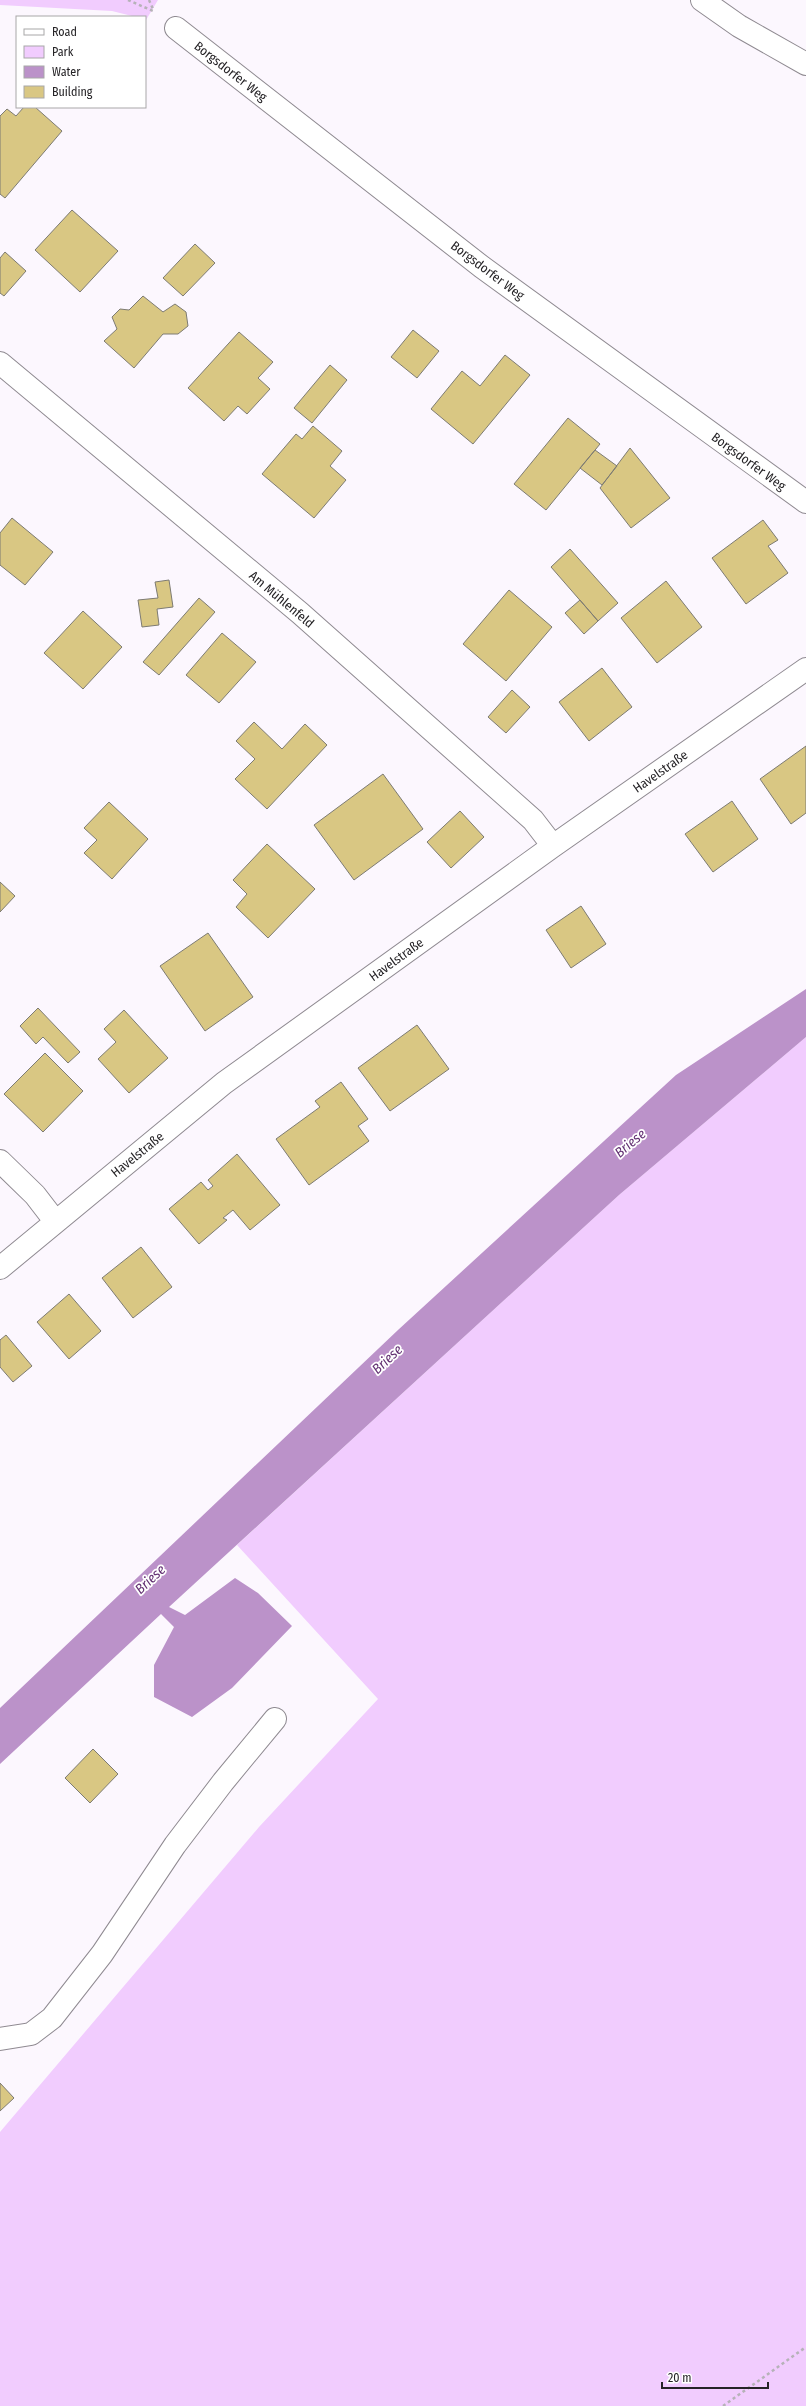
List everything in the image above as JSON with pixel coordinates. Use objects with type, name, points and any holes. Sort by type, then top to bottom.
[{"type":"street","points":[[702,0],[739,26],[806,64]]},
{"type":"street","name":"Borgsdorfer Weg","points":[[176,28],[482,267],[806,502]]},
{"type":"street","name":"Am Mühlenfeld","points":[[0,363],[300,613],[533,820],[553,846]]},
{"type":"street","name":"Havelstraße","points":[[0,1268],[55,1221],[224,1083],[553,846],[806,669]]},
{"type":"street","points":[[0,1161],[35,1195],[55,1221]]},
{"type":"street","points":[[0,2039],[31,2034],[52,2018],[102,1954],[175,1845],[223,1782],[275,1719]]},
{"type":"path","points":[[128,0],[154,12]]},
{"type":"path","points":[[723,2406],[806,2347]]},
{"type":"green space","points":[[0,0],[158,0],[146,20],[146,16],[132,16],[112,11],[0,5]]},
{"type":"green space","points":[[806,1037],[806,2406],[0,2406],[0,2132],[259,1827],[378,1699],[237,1545],[619,1195]]},
{"type":"water","name":"Briese","points":[[806,989],[806,1037],[619,1195],[169,1607],[185,1615],[235,1578],[258,1593],[292,1626],[232,1688],[192,1717],[154,1697],[154,1665],[174,1627],[161,1614],[0,1764],[0,1708],[398,1330],[676,1075]]},
{"type":"building","points":[[23,108],[36,108],[62,131],[5,198],[0,194],[0,116],[7,109],[16,116]]},
{"type":"building","points":[[72,210],[118,251],[80,292],[35,250]]},
{"type":"building","points":[[195,244],[215,263],[183,296],[163,278]]},
{"type":"building","points":[[5,252],[26,271],[4,296],[0,293],[0,258]]},
{"type":"building","points":[[143,296],[163,312],[175,304],[186,312],[188,326],[178,334],[163,334],[134,368],[104,341],[117,329],[112,317],[120,309],[129,310]]},
{"type":"building","points":[[413,330],[439,351],[417,378],[391,357]]},
{"type":"building","points":[[239,332],[273,362],[258,378],[270,389],[247,414],[238,406],[224,421],[188,388]]},
{"type":"building","points":[[505,355],[530,375],[473,444],[431,409],[462,371],[480,386]]},
{"type":"building","points":[[330,365],[347,380],[312,423],[294,408]]},
{"type":"building","points":[[568,418],[600,444],[546,510],[514,484]]},
{"type":"building","points":[[313,426],[342,451],[330,466],[346,480],[314,518],[262,474],[296,434],[302,439]]},
{"type":"building","points":[[630,448],[670,498],[631,528],[600,488]]},
{"type":"building","points":[[595,450],[617,466],[602,485],[580,468]]},
{"type":"building","points":[[12,518],[53,552],[25,585],[0,565],[0,533]]},
{"type":"building","points":[[763,520],[778,540],[768,546],[788,573],[746,604],[712,558]]},
{"type":"building","points":[[570,549],[618,603],[598,621],[551,567]]},
{"type":"building","points":[[169,580],[173,607],[157,609],[159,625],[142,627],[138,600],[158,598],[155,582]]},
{"type":"building","points":[[666,581],[702,627],[657,663],[621,618]]},
{"type":"building","points":[[509,590],[552,627],[506,681],[463,644]]},
{"type":"building","points":[[199,598],[215,612],[159,675],[143,662]]},
{"type":"building","points":[[580,600],[598,621],[584,634],[565,613]]},
{"type":"building","points":[[83,611],[122,647],[83,689],[44,653]]},
{"type":"building","points":[[222,633],[256,662],[219,703],[186,675]]},
{"type":"building","points":[[602,668],[632,707],[589,741],[559,702]]},
{"type":"building","points":[[512,690],[530,707],[506,733],[488,717]]},
{"type":"building","points":[[254,722],[282,749],[305,724],[327,745],[267,809],[235,779],[255,759],[236,741]]},
{"type":"building","points":[[806,746],[806,813],[791,824],[760,779]]},
{"type":"building","points":[[383,774],[423,829],[354,880],[314,825]]},
{"type":"building","points":[[732,801],[758,839],[713,872],[685,834]]},
{"type":"building","points":[[109,802],[148,839],[112,879],[84,853],[97,840],[84,828]]},
{"type":"building","points":[[460,811],[484,837],[451,868],[427,842]]},
{"type":"building","points":[[267,844],[315,889],[268,938],[236,907],[247,894],[233,880]]},
{"type":"building","points":[[0,882],[15,896],[0,912]]},
{"type":"building","points":[[581,906],[606,944],[571,968],[546,930]]},
{"type":"building","points":[[208,933],[253,997],[205,1031],[160,966]]},
{"type":"building","points":[[38,1008],[80,1052],[68,1063],[43,1037],[36,1044],[20,1026]]},
{"type":"building","points":[[124,1010],[168,1058],[129,1093],[98,1059],[116,1042],[104,1029]]},
{"type":"building","points":[[417,1025],[449,1069],[390,1111],[358,1068]]},
{"type":"building","points":[[45,1053],[83,1091],[43,1132],[4,1094]]},
{"type":"building","points":[[341,1082],[368,1119],[358,1126],[369,1141],[309,1185],[276,1139],[320,1107],[315,1101]]},
{"type":"building","points":[[237,1154],[280,1205],[250,1230],[233,1210],[223,1218],[227,1220],[199,1244],[169,1209],[201,1182],[208,1190],[213,1186],[208,1180]]},
{"type":"building","points":[[141,1247],[172,1287],[133,1318],[102,1278]]},
{"type":"building","points":[[69,1294],[101,1331],[69,1359],[37,1322]]},
{"type":"building","points":[[6,1335],[32,1366],[13,1382],[0,1367],[0,1340]]},
{"type":"building","points":[[93,1749],[118,1774],[90,1803],[65,1778]]},
{"type":"building","points":[[0,2083],[14,2098],[0,2111]]}]
